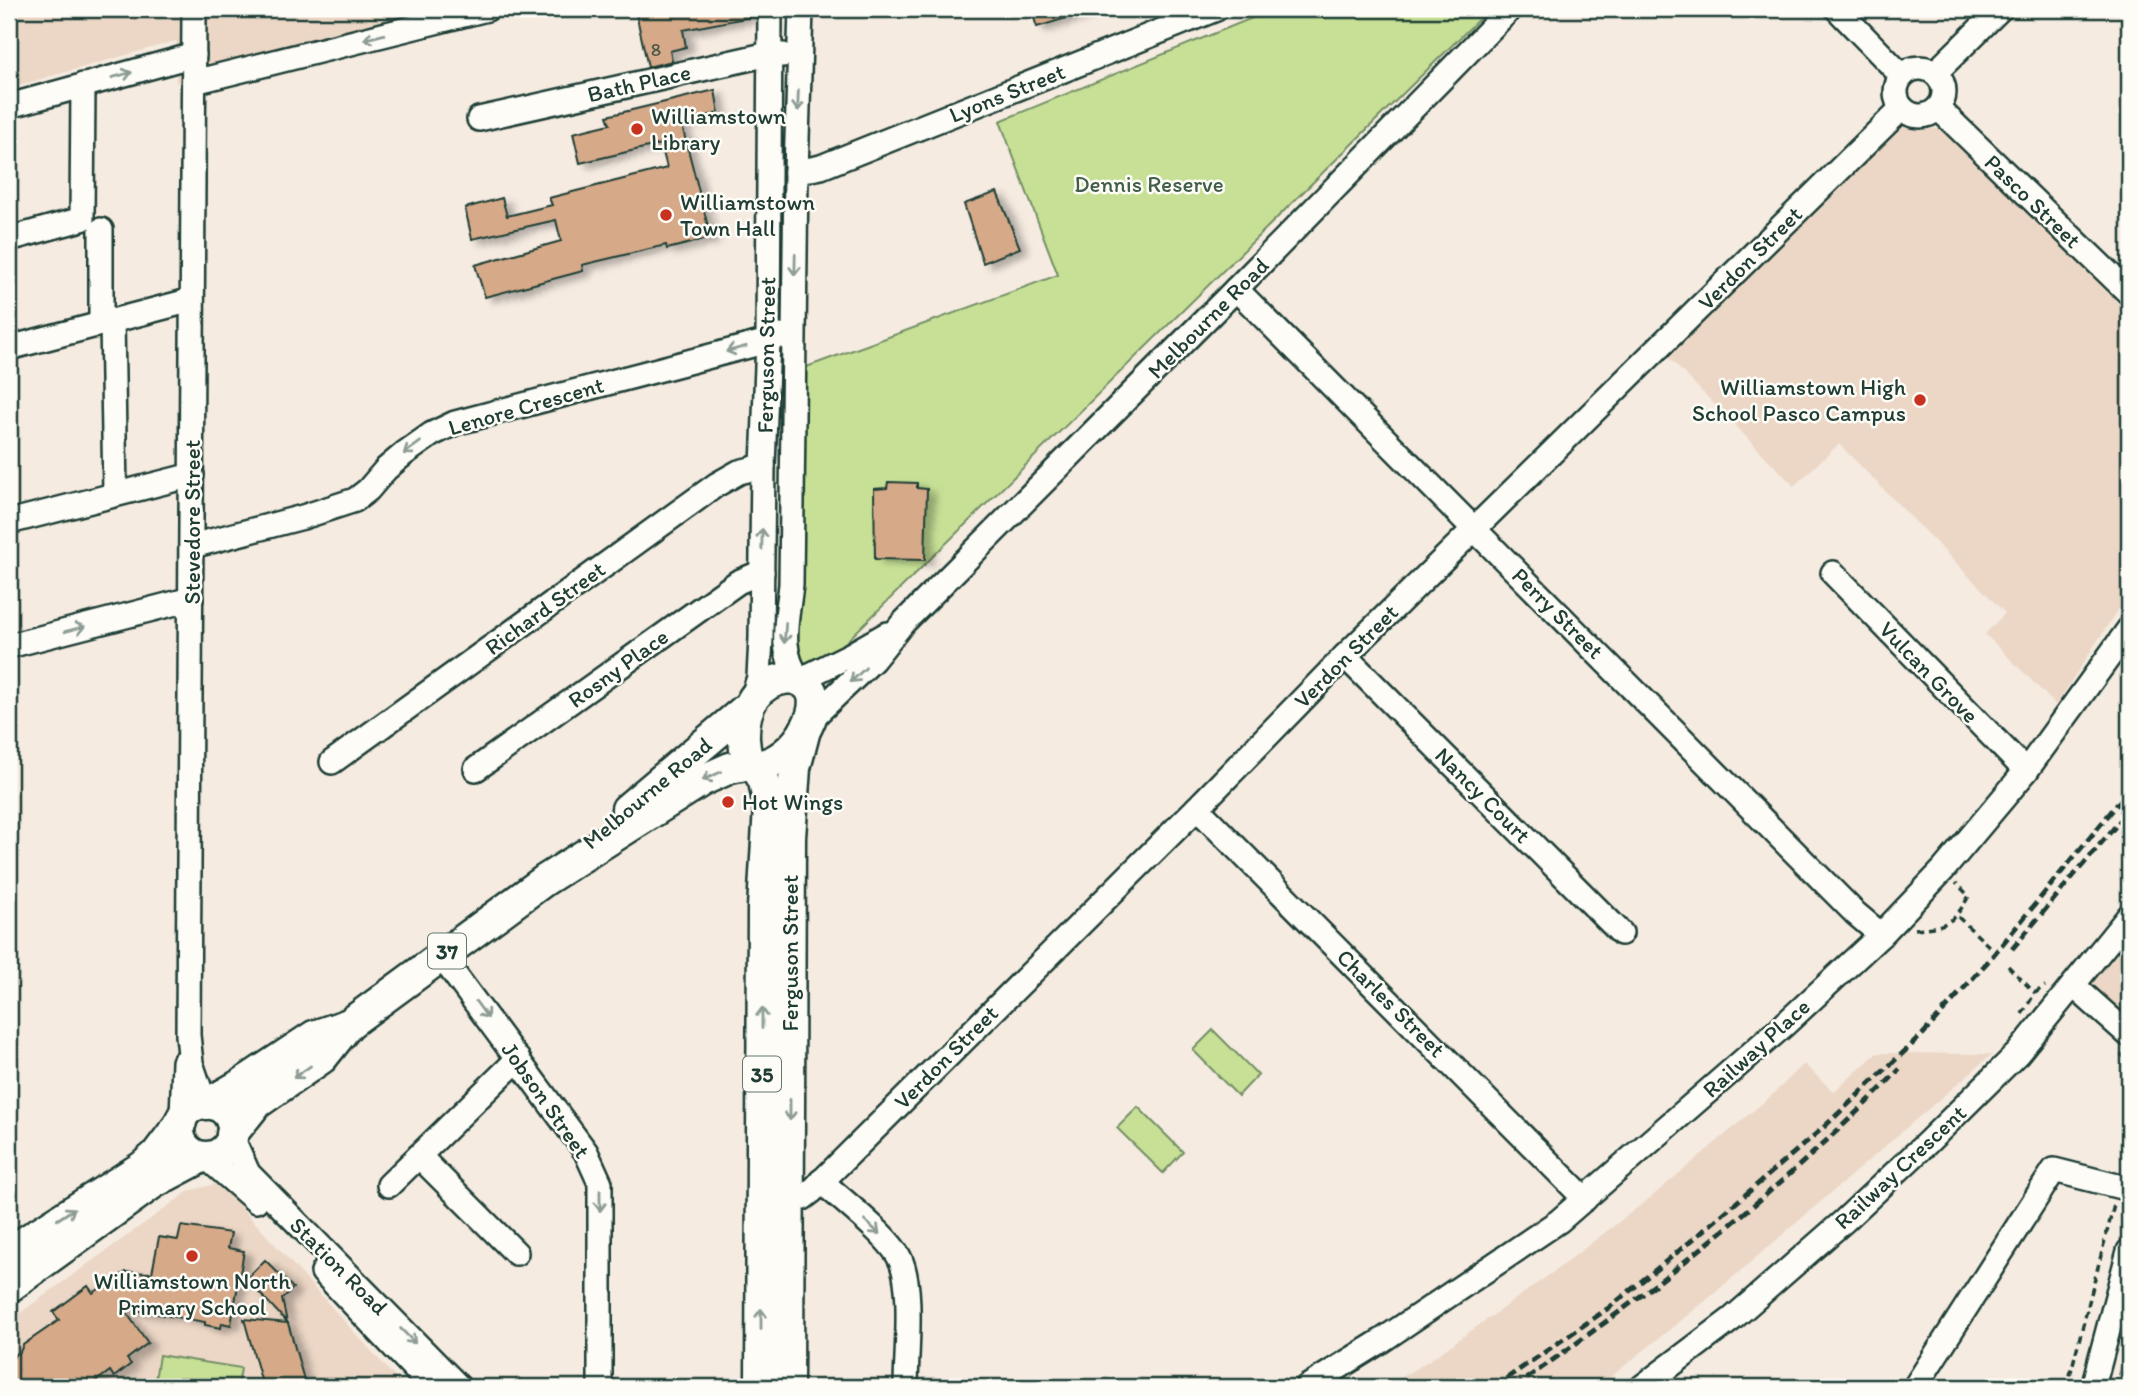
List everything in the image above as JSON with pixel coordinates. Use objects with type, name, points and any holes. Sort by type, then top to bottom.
[{"type":"main road","points":[[750,703],[760,690],[772,681],[786,678],[800,680]]},
{"type":"main road","name":"35","points":[[800,680],[808,685],[813,695],[813,709],[807,726]]},
{"type":"main road","name":"35","points":[[750,703],[744,734],[746,754],[751,764]]},
{"type":"main road","name":"Melbourne Road","points":[[545,880],[750,703]]},
{"type":"main road","points":[[751,764],[765,765],[785,754],[807,726]]},
{"type":"main road","name":"Ferguson Street","points":[[761,1387],[775,1202],[790,837],[795,768],[807,726]]},
{"type":"main road","name":"Melbourne Road","points":[[232,1135],[256,1104],[322,1058],[349,1024],[545,880],[703,780],[730,768],[751,764]]},
{"type":"main road","name":"Ferguson Street","points":[[751,764],[764,781],[769,807],[763,908],[775,1202],[788,1387]]},
{"type":"main road","name":"Melbourne Road","points":[[9,1252],[142,1167],[194,1112],[314,1036],[349,1024]]},
{"type":"main road","points":[[204,1157],[192,1153],[183,1144],[180,1133],[194,1112],[221,1108],[232,1124],[232,1135]]},
{"type":"main road","name":"37","points":[[9,1287],[153,1183],[204,1157],[225,1150],[232,1135]]},
{"type":"street","name":"Stevedore Street","points":[[194,9],[188,1035],[194,1112]]},
{"type":"street","points":[[194,82],[487,9]]},
{"type":"street","name":"Ferguson Street","points":[[750,703],[757,686],[760,666],[768,341],[770,9]]},
{"type":"street","name":"Ferguson Street","points":[[800,680],[790,666],[784,643],[791,584],[796,172],[801,9]]},
{"type":"street","name":"Lyons Street","points":[[796,172],[821,167],[1216,9]]},
{"type":"street","name":"Melbourne Road","points":[[807,726],[882,651],[902,624],[1237,289],[1510,9]]},
{"type":"street","points":[[1837,9],[1902,76]]},
{"type":"street","points":[[1935,73],[2000,9]]},
{"type":"street","name":"Bath Place","points":[[479,119],[680,64],[769,54],[800,55]]},
{"type":"street","points":[[9,106],[194,55]]},
{"type":"street","points":[[1918,68],[1935,73],[1944,88],[1944,95],[1937,108],[1917,116],[1902,108],[1896,92],[1902,76],[1909,70],[1918,68]]},
{"type":"street","points":[[9,239],[82,219],[83,85]]},
{"type":"street","name":"Verdon Street","points":[[775,1202],[803,1198],[821,1181],[1345,656],[1902,108]]},
{"type":"street","name":"Pasco Street","points":[[1937,108],[2129,293]]},
{"type":"street","points":[[101,230],[115,493]]},
{"type":"street","name":"Perry Street","points":[[1237,289],[1854,913],[1881,935]]},
{"type":"street","points":[[9,348],[192,300]]},
{"type":"street","name":"Lenore Crescent","points":[[192,546],[303,517],[355,500],[368,491],[386,469],[405,453],[432,434],[455,423],[768,341],[784,333],[794,319]]},
{"type":"street","name":"Richard Street","points":[[332,762],[716,485],[732,475],[763,466]]},
{"type":"street","points":[[9,522],[192,475]]},
{"type":"street","name":"Rosny Place","points":[[476,769],[738,582],[762,572]]},
{"type":"street","name":"Vulcan Grove","points":[[1833,573],[2026,771]]},
{"type":"street","points":[[9,646],[191,599]]},
{"type":"street","name":"Melbourne Road","points":[[800,680],[864,648],[902,624]]},
{"type":"street","name":"Railway Place","points":[[1307,1387],[1513,1254],[1559,1221],[1784,1025],[1881,935],[1942,870],[2026,771],[2129,629]]},
{"type":"street","name":"Nancy Court","points":[[1345,656],[1621,933]]},
{"type":"street","name":"Charles Street","points":[[1196,808],[1585,1199]]},
{"type":"street","name":"Railway Crescent","points":[[1642,1387],[1732,1319],[1844,1221],[2018,1053],[2129,916]]},
{"type":"street","name":"Jobson Street","points":[[441,956],[586,1152],[600,1183],[600,1387]]},
{"type":"street","points":[[2074,986],[2129,1035]]},
{"type":"street","points":[[389,1185],[518,1059]]},
{"type":"street","name":"Station Road","points":[[232,1135],[248,1173],[448,1386]]},
{"type":"street","points":[[419,1156],[516,1253]]},
{"type":"street","name":"Station Road","points":[[204,1157],[254,1198],[448,1386]]},
{"type":"street","points":[[1915,1387],[2054,1170],[2124,1188]]},
{"type":"street","points":[[821,1181],[889,1244],[899,1258],[905,1273],[907,1298],[906,1387]]},
{"type":"street","points":[[2093,1387],[2129,1251]]},
{"type":"path","points":[[1881,935],[1941,927],[1958,916],[1969,896],[1942,870]]},
{"type":"path","points":[[1958,916],[1992,949]]},
{"type":"path","points":[[2008,966],[2035,993]]},
{"type":"path","points":[[2067,1387],[2124,1188],[2129,1145]]},
{"type":"path","points":[[2117,1387],[2129,1342]]},
{"type":"shaded area","points":[[9,9],[465,9],[176,83],[176,41],[9,88]]},
{"type":"shaded area","name":"Williamstown High School Pasco Campus","points":[[1899,124],[1921,130],[1944,128],[2129,314],[2129,592],[2056,705],[1985,634],[2005,613],[1839,444],[1794,486],[1668,357]]},
{"type":"shaded area","points":[[2129,916],[2129,1035],[2074,986]]},
{"type":"shaded area","points":[[1877,1053],[1992,1054],[1709,1298],[1598,1387],[1386,1387],[1433,1358],[1560,1267],[1650,1198],[1772,1095],[1804,1064],[1834,1092]]},
{"type":"shaded area","name":"Williamstown North Primary School","points":[[219,1183],[404,1387],[9,1387],[9,1321],[189,1191]]},
{"type":"green space","name":"Dennis Reserve","points":[[1274,9],[1489,9],[844,644],[827,655],[803,664],[796,651],[801,369],[1058,275],[1000,121]]},
{"type":"green space","points":[[1213,1030],[1258,1075],[1238,1096],[1193,1050]]},
{"type":"green space","points":[[1138,1107],[1183,1152],[1163,1173],[1117,1128]]},
{"type":"green space","points":[[159,1355],[241,1368],[238,1387],[154,1387]]},
{"type":"building","points":[[635,9],[756,9],[756,16],[683,30],[686,47],[670,51],[672,61],[648,67]]},
{"type":"building","points":[[1031,9],[1086,9],[1086,12],[1037,27]]},
{"type":"building","name":"Williamstown Town Hall","points":[[715,90],[719,113],[681,122],[711,238],[667,249],[666,245],[582,265],[583,271],[485,297],[475,265],[561,241],[556,220],[472,239],[465,208],[502,198],[507,216],[552,205],[549,198],[667,168],[661,144],[580,163],[573,133],[610,124],[607,116]]},
{"type":"building","points":[[997,192],[1020,248],[983,263],[964,204]]},
{"type":"building","points":[[888,482],[917,483],[917,488],[927,489],[925,560],[875,559],[874,489],[887,488]]},
{"type":"building","points":[[181,1226],[231,1233],[228,1248],[244,1251],[231,1325],[222,1323],[221,1328],[205,1325],[205,1322],[123,1308],[148,1343],[127,1359],[131,1364],[114,1377],[110,1371],[88,1387],[9,1387],[9,1365],[16,1353],[19,1354],[23,1345],[59,1320],[53,1312],[88,1286],[93,1293],[126,1272],[152,1273],[159,1237],[178,1240]]},
{"type":"building","points":[[265,1260],[293,1288],[282,1299],[287,1322],[246,1279]]},
{"type":"building","points":[[244,1319],[288,1323],[306,1387],[263,1387]]},
{"type":"railway","points":[[1494,1387],[1610,1307],[1702,1232],[1824,1127],[1923,1034],[1990,959],[2129,790]]},
{"type":"railway","points":[[2012,949],[2129,810]]},
{"type":"railway","points":[[1514,1387],[1616,1314],[1715,1237],[1810,1156],[1900,1069]]},
{"type":"place","name":"Williamstown Library","points":[[637,129]]},
{"type":"place","name":"Williamstown Town Hall","points":[[666,215]]},
{"type":"place","name":"Williamstown High School Pasco Campus","points":[[1920,400]]},
{"type":"place","name":"Hot Wings","points":[[728,802]]},
{"type":"place","name":"Williamstown North Primary School","points":[[192,1256]]}]
